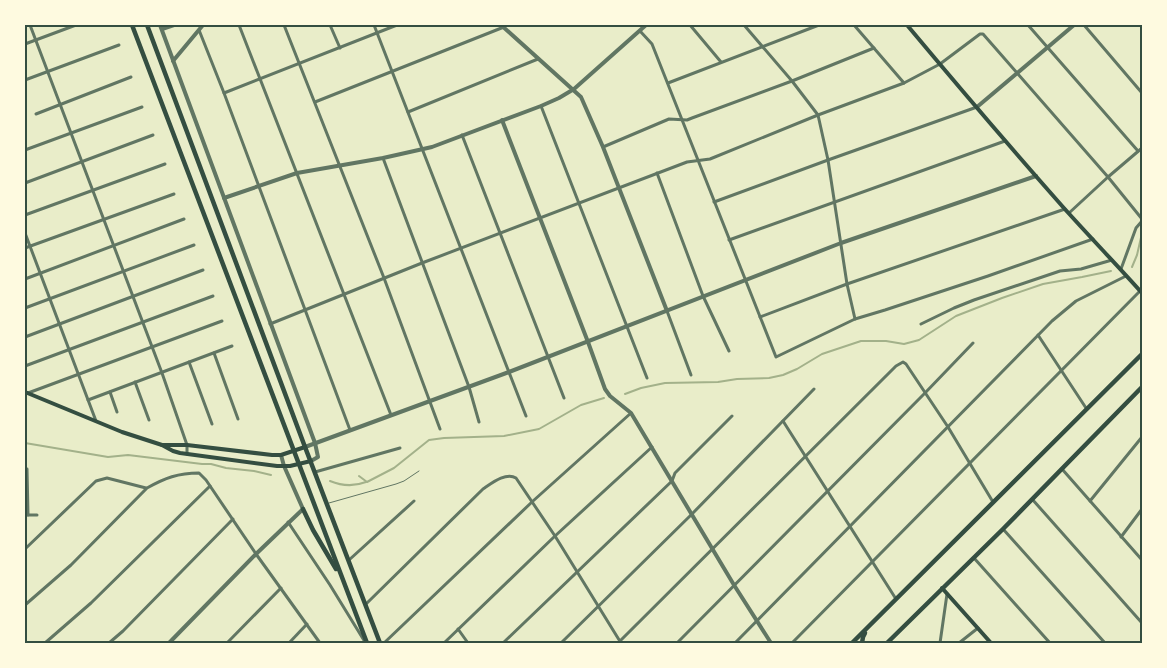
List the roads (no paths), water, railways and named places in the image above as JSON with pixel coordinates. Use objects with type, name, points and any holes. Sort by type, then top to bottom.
[{"type":"main road","points":[[132,25],[366,643]]},
{"type":"main road","points":[[147,25],[305,447],[382,643]]},
{"type":"main road","points":[[907,25],[1005,141],[1141,291]]},
{"type":"main road","points":[[852,643],[1142,354]]},
{"type":"main road","points":[[887,643],[1142,388]]},
{"type":"main road","points":[[26,393],[122,432],[162,445],[173,451],[284,466],[298,465],[311,461]]},
{"type":"main road","points":[[162,445],[187,445],[272,455],[281,455],[305,447]]},
{"type":"main road","points":[[303,509],[312,530],[341,576]]},
{"type":"main road","points":[[942,588],[991,643]]},
{"type":"main road","points":[[862,643],[863,637],[870,625]]},
{"type":"street","points":[[30,25],[162,372],[187,445],[187,454]]},
{"type":"street","points":[[25,44],[76,25]]},
{"type":"street","points":[[174,25],[161,27],[315,443],[318,457],[311,461]]},
{"type":"street","points":[[173,61],[203,25]]},
{"type":"street","points":[[239,25],[391,415]]},
{"type":"street","points":[[284,25],[384,278],[440,428]]},
{"type":"street","points":[[330,25],[340,48]]},
{"type":"street","points":[[374,25],[526,416]]},
{"type":"street","points":[[224,93],[396,25]]},
{"type":"street","points":[[224,198],[297,172],[423,150],[541,106],[560,98],[574,89],[646,25]]},
{"type":"street","points":[[690,25],[721,62]]},
{"type":"street","points":[[744,25],[792,81],[818,115],[828,160],[847,284],[855,319]]},
{"type":"street","points":[[800,25],[804,30]]},
{"type":"street","points":[[668,83],[819,25]]},
{"type":"street","points":[[854,25],[904,83]]},
{"type":"street","points":[[1028,25],[1140,150],[1069,213]]},
{"type":"street","points":[[714,202],[977,107],[1074,25]]},
{"type":"street","points":[[1084,25],[1142,93]]},
{"type":"street","points":[[315,102],[502,26],[581,97],[619,188],[692,375]]},
{"type":"street","points":[[199,30],[350,430]]},
{"type":"street","points":[[640,31],[652,44],[776,357],[855,319],[988,276],[1093,239]]},
{"type":"street","points":[[270,324],[500,233],[687,162],[710,159],[818,115],[904,83],[940,64],[980,34],[985,35],[1108,177],[1142,220],[1136,228],[1121,269]]},
{"type":"street","points":[[25,80],[119,45]]},
{"type":"street","points":[[603,148],[669,119],[692,118],[874,48]]},
{"type":"street","points":[[408,112],[538,58]]},
{"type":"street","points":[[36,114],[131,77]]},
{"type":"street","points":[[541,106],[647,378]]},
{"type":"street","points":[[25,150],[142,107]]},
{"type":"street","points":[[502,120],[608,393],[631,413],[771,643]]},
{"type":"street","points":[[25,183],[153,134]]},
{"type":"street","points":[[462,135],[564,398]]},
{"type":"street","points":[[729,240],[1005,141]]},
{"type":"street","points":[[383,158],[469,387],[479,422]]},
{"type":"street","points":[[25,215],[165,164]]},
{"type":"street","points":[[657,174],[704,296],[729,351]]},
{"type":"street","points":[[305,447],[588,342],[841,243],[1036,176]]},
{"type":"street","points":[[25,248],[174,194]]},
{"type":"street","points":[[760,318],[847,284],[1065,209]]},
{"type":"street","points":[[25,279],[184,219]]},
{"type":"street","points":[[25,232],[96,422]]},
{"type":"street","points":[[25,308],[194,245]]},
{"type":"street","points":[[921,324],[974,300],[1060,271],[1081,269],[1113,260]]},
{"type":"street","points":[[25,337],[204,270]]},
{"type":"street","points":[[735,643],[1059,315],[1076,301],[1126,276]]},
{"type":"street","points":[[792,643],[1141,291]]},
{"type":"street","points":[[25,366],[213,296]]},
{"type":"street","points":[[26,393],[222,321]]},
{"type":"street","points":[[1038,335],[1086,408]]},
{"type":"street","points":[[677,643],[926,393],[973,343]]},
{"type":"street","points":[[88,400],[232,346]]},
{"type":"street","points":[[214,353],[238,419]]},
{"type":"street","points":[[189,362],[212,424]]},
{"type":"street","points":[[366,604],[483,489],[509,475],[516,478],[533,501],[620,642],[806,455],[896,366],[903,362],[948,427],[993,502]]},
{"type":"street","points":[[136,382],[149,420]]},
{"type":"street","points":[[561,643],[692,514],[814,389]]},
{"type":"street","points":[[110,392],[117,412]]},
{"type":"street","points":[[382,643],[533,501],[631,413]]},
{"type":"street","points":[[503,643],[672,481],[675,473],[732,416]]},
{"type":"street","points":[[783,421],[896,599]]},
{"type":"street","points":[[1090,501],[1142,437]]},
{"type":"street","points":[[444,643],[555,536],[652,447]]},
{"type":"street","points":[[315,472],[400,448]]},
{"type":"street","points":[[168,643],[303,509],[281,455]]},
{"type":"street","points":[[28,469],[27,515],[36,515]]},
{"type":"street","points":[[1062,469],[1142,560]]},
{"type":"street","points":[[25,605],[70,565],[147,488],[174,475],[199,473],[206,480],[320,643]]},
{"type":"street","points":[[25,549],[96,481],[107,478],[147,488]]},
{"type":"street","points":[[45,643],[90,603],[210,486]]},
{"type":"street","points":[[1032,500],[1142,623]]},
{"type":"street","points":[[349,560],[414,501]]},
{"type":"street","points":[[1122,537],[1142,509]]},
{"type":"street","points":[[109,643],[233,518]]},
{"type":"street","points":[[288,522],[366,643]]},
{"type":"street","points":[[1003,529],[1105,643]]},
{"type":"street","points":[[973,558],[1050,643]]},
{"type":"street","points":[[227,643],[281,588]]},
{"type":"street","points":[[940,643],[948,594]]},
{"type":"street","points":[[288,643],[307,624]]},
{"type":"street","points":[[959,643],[978,628]]},
{"type":"street","points":[[458,629],[468,643]]},
{"type":"lane","points":[[327,503],[396,484],[419,471]]},
{"type":"waterway","points":[[1132,267],[1142,233]]},
{"type":"waterway","points":[[625,394],[641,388],[665,383],[718,382],[783,375],[822,354],[861,341],[886,341],[904,344],[919,340],[956,316],[1002,298],[1043,284],[1111,271]]},
{"type":"waterway","points":[[359,476],[367,482],[394,468],[429,440],[504,436],[539,429],[581,405],[604,398]]},
{"type":"waterway","points":[[25,443],[108,457],[128,455],[211,464],[271,475]]},
{"type":"waterway","points":[[330,481],[348,485],[366,482]]}]
